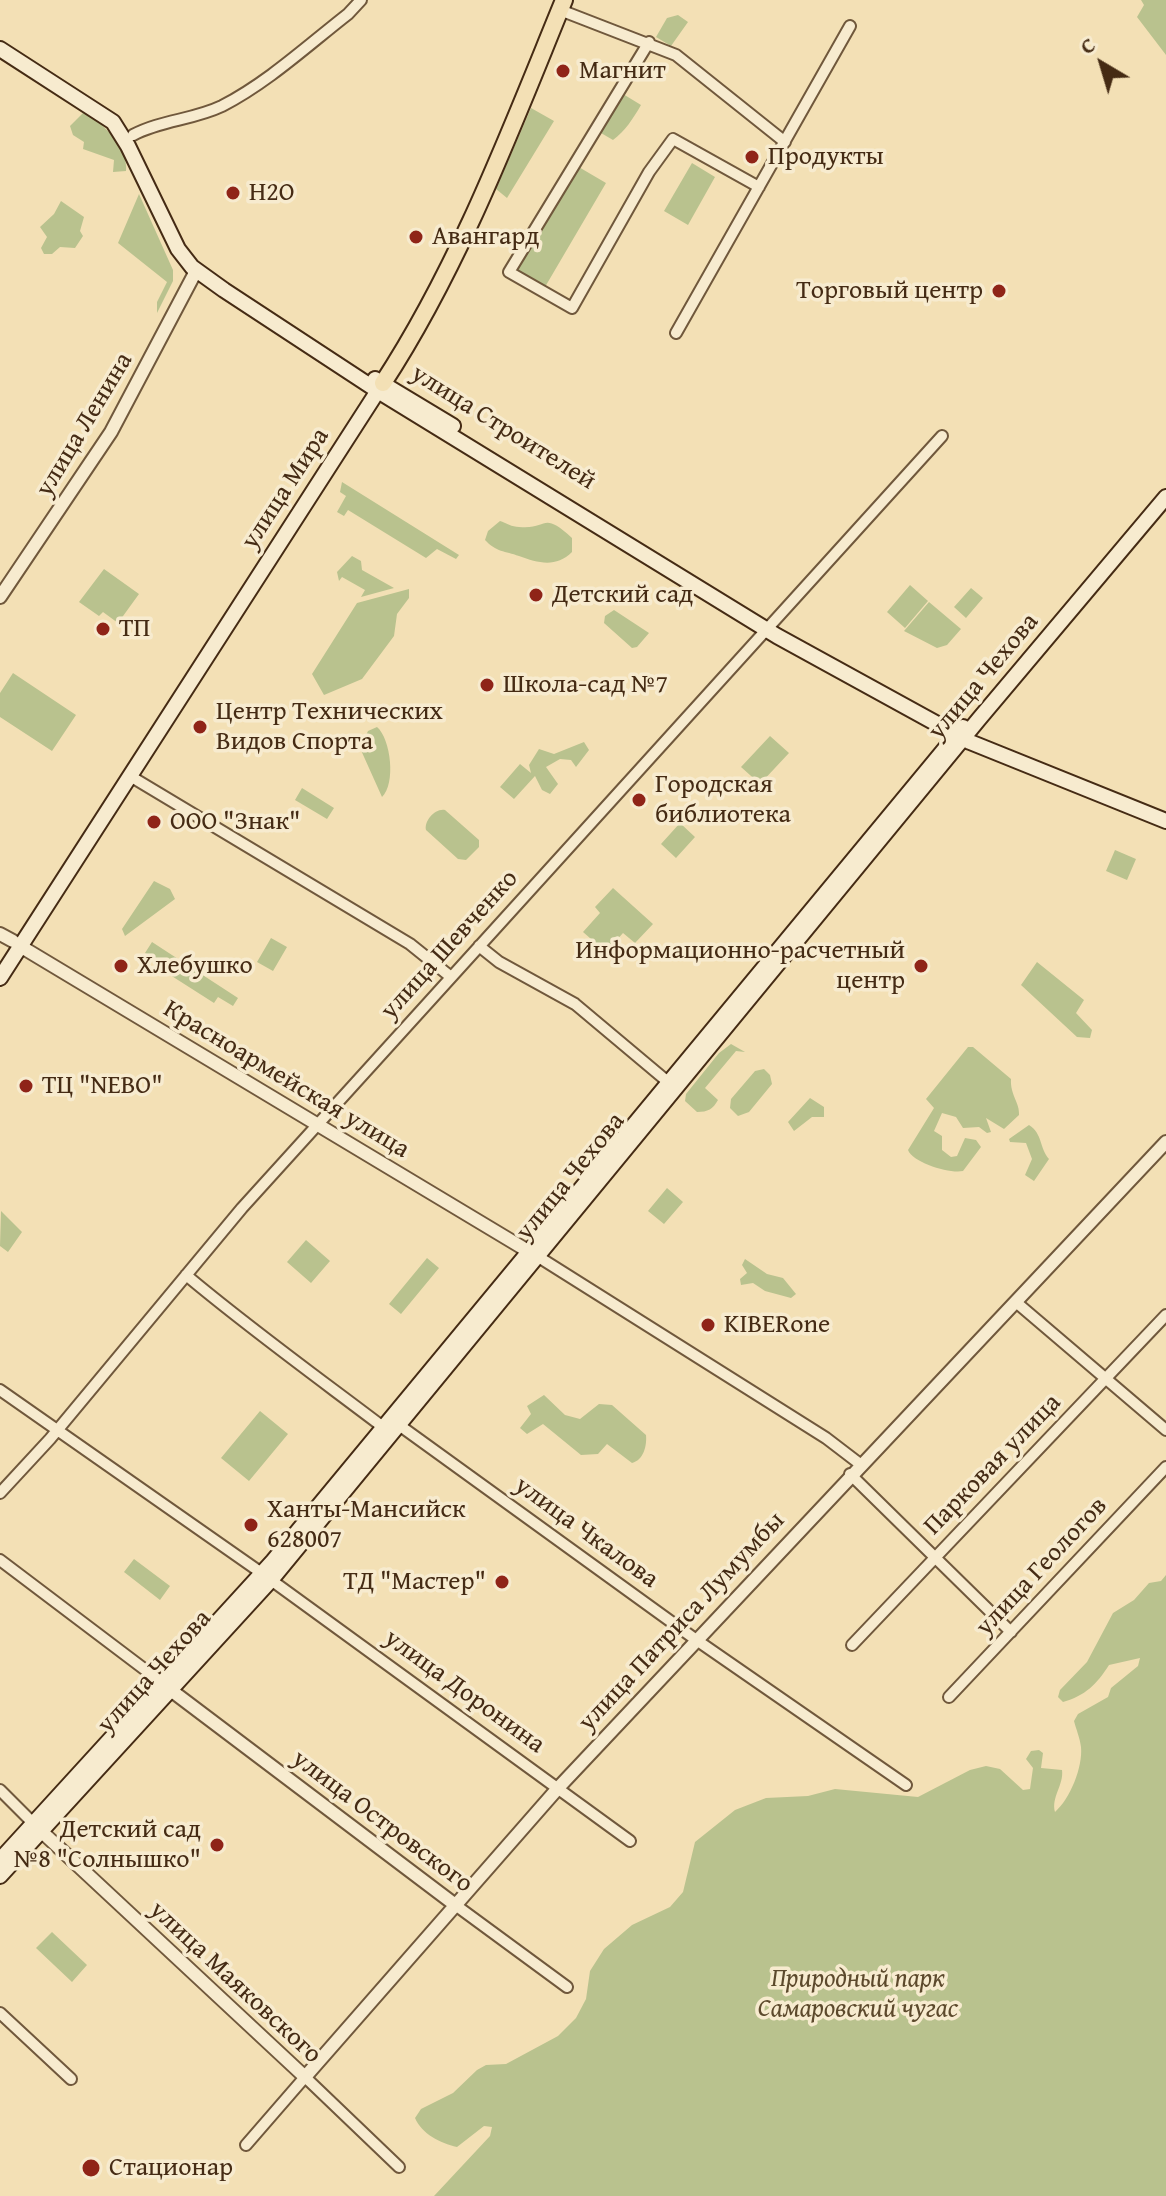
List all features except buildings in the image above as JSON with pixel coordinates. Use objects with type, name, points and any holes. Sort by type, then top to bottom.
[{"type":"main road","name":"улица Мира","points":[[0,961],[11,940],[126,774],[376,384],[447,247],[557,4]]},
{"type":"main road","name":"улица Строителей","points":[[0,38],[106,105],[129,137],[172,240],[198,268],[376,384],[770,626],[962,733],[1166,821]]},
{"type":"main road","name":"улица Строителей","points":[[0,49],[99,111],[129,137]]},
{"type":"main road","name":"улица Чехова","points":[[0,1876],[38,1827],[168,1688],[399,1425],[533,1254],[672,1085],[962,733],[1164,496]]},
{"type":"main road","name":"улица Мира","points":[[0,978],[11,940]]},
{"type":"main road","name":"улица Чехова","points":[[267,1577],[383,1427],[533,1254]]},
{"type":"main road","points":[[383,1427],[399,1425]]},
{"type":"main road","name":"улица Чехова","points":[[0,1860],[38,1827]]},
{"type":"street","points":[[129,137],[158,124],[207,112],[234,99],[336,23],[361,0]]},
{"type":"street","points":[[557,4],[649,42],[691,65],[785,142]]},
{"type":"street","points":[[676,333],[850,26]]},
{"type":"street","points":[[649,42],[509,272],[572,308],[649,172],[673,139],[759,187]]},
{"type":"street","name":"улица Ленина","points":[[0,597],[111,432],[198,268]]},
{"type":"street","name":"улица Шевченко","points":[[0,1493],[58,1430],[186,1275],[317,1125],[942,436]]},
{"type":"street","points":[[126,774],[410,944],[451,977]]},
{"type":"street","name":"Красноармейская улица","points":[[11,940],[533,1254],[814,1430],[860,1464]]},
{"type":"street","points":[[479,946],[499,962],[575,1004],[672,1085]]},
{"type":"street","name":"улица Патриса Лумумбы","points":[[246,2145],[559,1787],[850,1474],[1017,1303],[1166,1142]]},
{"type":"street","points":[[186,1275],[233,1317],[258,1331],[383,1427]]},
{"type":"street","points":[[1017,1303],[1166,1430]]},
{"type":"street","name":"Парковая улица","points":[[852,1645],[1166,1315]]},
{"type":"street","name":"улица Доронина","points":[[0,1390],[267,1577],[630,1841]]},
{"type":"street","name":"улица Чкалова","points":[[399,1425],[695,1639],[906,1785]]},
{"type":"street","name":"улица Геологов","points":[[949,1697],[1166,1467]]},
{"type":"street","points":[[850,1474],[1011,1632]]},
{"type":"street","name":"улица Островского","points":[[0,1560],[567,1987]]},
{"type":"street","name":"улица Маяковского","points":[[0,1790],[399,2167]]},
{"type":"street","points":[[0,2013],[71,2079]]},
{"type":"green space","points":[[1141,0],[1166,0],[1166,55],[1137,17],[1144,5]]},
{"type":"green space","points":[[678,15],[688,22],[671,46],[656,37],[667,18]]},
{"type":"green space","points":[[623,94],[641,105],[613,140],[601,133]]},
{"type":"green space","points":[[531,108],[554,121],[507,198],[496,189]]},
{"type":"green space","points":[[83,113],[99,122],[113,137],[123,154],[126,171],[113,172],[114,160],[83,149],[84,142],[73,135],[70,126]]},
{"type":"green space","points":[[692,163],[715,177],[688,225],[664,211]]},
{"type":"green space","points":[[577,166],[606,183],[545,287],[516,270]]},
{"type":"green space","points":[[139,194],[173,270],[173,281],[157,313],[157,302],[167,282],[118,243]]},
{"type":"green space","points":[[61,201],[84,217],[80,231],[83,236],[75,248],[60,247],[52,254],[44,254],[41,248],[47,237],[40,227],[54,214]]},
{"type":"green space","points":[[342,482],[459,555],[456,559],[437,549],[426,558],[348,510],[344,516],[337,512],[346,496],[340,492]]},
{"type":"green space","points":[[500,521],[516,527],[545,523],[555,525],[572,538],[572,552],[560,560],[547,563],[497,549],[485,540],[488,531]]},
{"type":"green space","points":[[352,556],[361,561],[362,570],[394,588],[361,597],[365,590],[342,577],[339,581],[337,572]]},
{"type":"green space","points":[[104,569],[139,594],[118,623],[103,612],[99,616],[79,602]]},
{"type":"green space","points":[[910,585],[928,601],[905,628],[887,612]]},
{"type":"green space","points":[[971,588],[983,598],[966,618],[954,607]]},
{"type":"green space","points":[[409,589],[409,598],[397,614],[394,636],[362,679],[324,695],[312,674],[357,603]]},
{"type":"green space","points":[[929,602],[961,629],[947,645],[937,648],[904,631]]},
{"type":"green space","points":[[614,610],[649,633],[637,647],[632,648],[604,623],[605,616]]},
{"type":"green space","points":[[13,673],[76,715],[52,751],[0,717],[0,693]]},
{"type":"green space","points":[[377,727],[386,741],[390,762],[389,782],[382,797],[360,748],[368,731]]},
{"type":"green space","points":[[770,736],[789,753],[760,784],[741,767]]},
{"type":"green space","points":[[584,742],[589,750],[576,767],[571,760],[560,759],[546,767],[558,784],[550,794],[542,790],[535,776],[514,799],[500,787],[520,764],[531,773],[529,765],[539,749],[554,754]]},
{"type":"green space","points":[[302,788],[334,808],[327,819],[295,800]]},
{"type":"green space","points":[[445,810],[479,840],[479,847],[466,860],[458,859],[426,830],[431,816]]},
{"type":"green space","points":[[680,823],[695,837],[676,858],[661,844]]},
{"type":"green space","points":[[1115,850],[1136,859],[1127,880],[1106,871]]},
{"type":"green space","points":[[154,881],[170,889],[175,899],[125,936],[122,929]]},
{"type":"green space","points":[[613,888],[653,924],[635,943],[623,933],[606,952],[583,932],[600,913],[595,907]]},
{"type":"green space","points":[[271,938],[287,947],[273,971],[257,962]]},
{"type":"green space","points":[[152,942],[238,998],[233,1006],[218,997],[214,1003],[167,973],[169,967],[145,953]]},
{"type":"green space","points":[[1037,962],[1084,1000],[1076,1013],[1092,1030],[1090,1038],[1077,1037],[1021,985]]},
{"type":"green space","points":[[731,1044],[745,1052],[736,1051],[705,1088],[718,1100],[714,1106],[697,1112],[685,1101],[686,1094],[719,1053]]},
{"type":"green space","points":[[968,1047],[973,1047],[1011,1079],[1019,1115],[1004,1129],[986,1118],[991,1132],[987,1133],[979,1127],[963,1128],[956,1117],[942,1113],[934,1131],[942,1136],[942,1150],[951,1157],[957,1156],[965,1138],[976,1140],[981,1147],[963,1171],[950,1171],[924,1163],[908,1150],[934,1108],[926,1099]]},
{"type":"green space","points":[[764,1069],[770,1075],[772,1084],[749,1112],[738,1116],[730,1108],[731,1099],[755,1071]]},
{"type":"green space","points":[[810,1098],[824,1107],[824,1117],[812,1117],[794,1131],[788,1122]]},
{"type":"green space","points":[[1029,1125],[1037,1133],[1049,1159],[1034,1181],[1025,1175],[1032,1159],[1026,1143],[1010,1142],[1009,1139]]},
{"type":"green space","points":[[667,1188],[683,1202],[664,1224],[648,1211]]},
{"type":"green space","points":[[1,1211],[22,1232],[8,1252],[0,1246]]},
{"type":"green space","points":[[306,1240],[330,1261],[311,1283],[287,1262]]},
{"type":"green space","points":[[427,1258],[439,1268],[401,1314],[389,1304]]},
{"type":"green space","points":[[745,1259],[767,1274],[783,1278],[796,1294],[791,1298],[765,1291],[753,1283],[741,1285],[740,1279],[747,1273],[742,1265]]},
{"type":"green space","points":[[544,1395],[565,1415],[580,1419],[599,1404],[612,1405],[646,1435],[642,1455],[632,1463],[607,1444],[598,1454],[581,1455],[543,1424],[527,1434],[520,1428],[531,1414],[527,1406]]},
{"type":"green space","points":[[260,1411],[288,1434],[249,1481],[221,1458]]},
{"type":"green space","points":[[134,1559],[170,1586],[160,1600],[124,1572]]},
{"type":"green space","name":"Природный парк Самаровский чугас","points":[[1166,1575],[1166,2196],[434,2196],[490,2136],[492,2127],[484,2126],[457,2147],[438,2140],[422,2129],[415,2118],[421,2109],[453,2093],[486,2065],[506,2064],[558,2036],[576,2018],[586,1999],[590,1971],[604,1949],[632,1925],[670,1907],[683,1892],[695,1842],[735,1810],[766,1798],[808,1796],[835,1789],[918,1797],[970,1770],[986,1766],[1000,1769],[1023,1790],[1030,1789],[1033,1768],[1026,1759],[1031,1751],[1039,1750],[1043,1753],[1041,1768],[1062,1770],[1055,1812],[1070,1791],[1080,1764],[1081,1747],[1074,1721],[1078,1714],[1108,1697],[1111,1688],[1138,1666],[1140,1658],[1109,1665],[1090,1688],[1071,1699],[1063,1702],[1058,1697],[1060,1690],[1087,1662],[1113,1613],[1134,1600],[1149,1583],[1161,1581]]},
{"type":"green space","points":[[52,1932],[87,1965],[72,1982],[36,1948]]},
{"type":"place","name":"Магнит","points":[[563,71]]},
{"type":"place","name":"Продукты","points":[[752,157]]},
{"type":"place","name":"H2O","points":[[233,193]]},
{"type":"place","name":"Авангард","points":[[416,237]]},
{"type":"place","name":"Торговый центр","points":[[999,291]]},
{"type":"place","name":"Детский сад","points":[[536,595]]},
{"type":"place","name":"ТП","points":[[103,629]]},
{"type":"place","name":"Школа-сад №7","points":[[487,685]]},
{"type":"place","name":"Центр Технических Видов Спорта","points":[[200,727]]},
{"type":"place","name":"Городская библиотека","points":[[639,800]]},
{"type":"place","name":"ООО \"Знак\"","points":[[154,822]]},
{"type":"place","name":"Хлебушко","points":[[121,966]]},
{"type":"place","name":"Информационно-расчетный центр","points":[[921,966]]},
{"type":"place","name":"ТЦ \"NEBO\"","points":[[26,1086]]},
{"type":"place","name":"KIBERone","points":[[708,1325]]},
{"type":"place","name":"Ханты-Мансийск 628007","points":[[251,1525]]},
{"type":"place","name":"ТД \"Мастер\"","points":[[502,1582]]},
{"type":"place","name":"Детский сад №8 \"Солнышко\"","points":[[217,1845]]},
{"type":"place","name":"Стационар","points":[[91,2168]]}]
